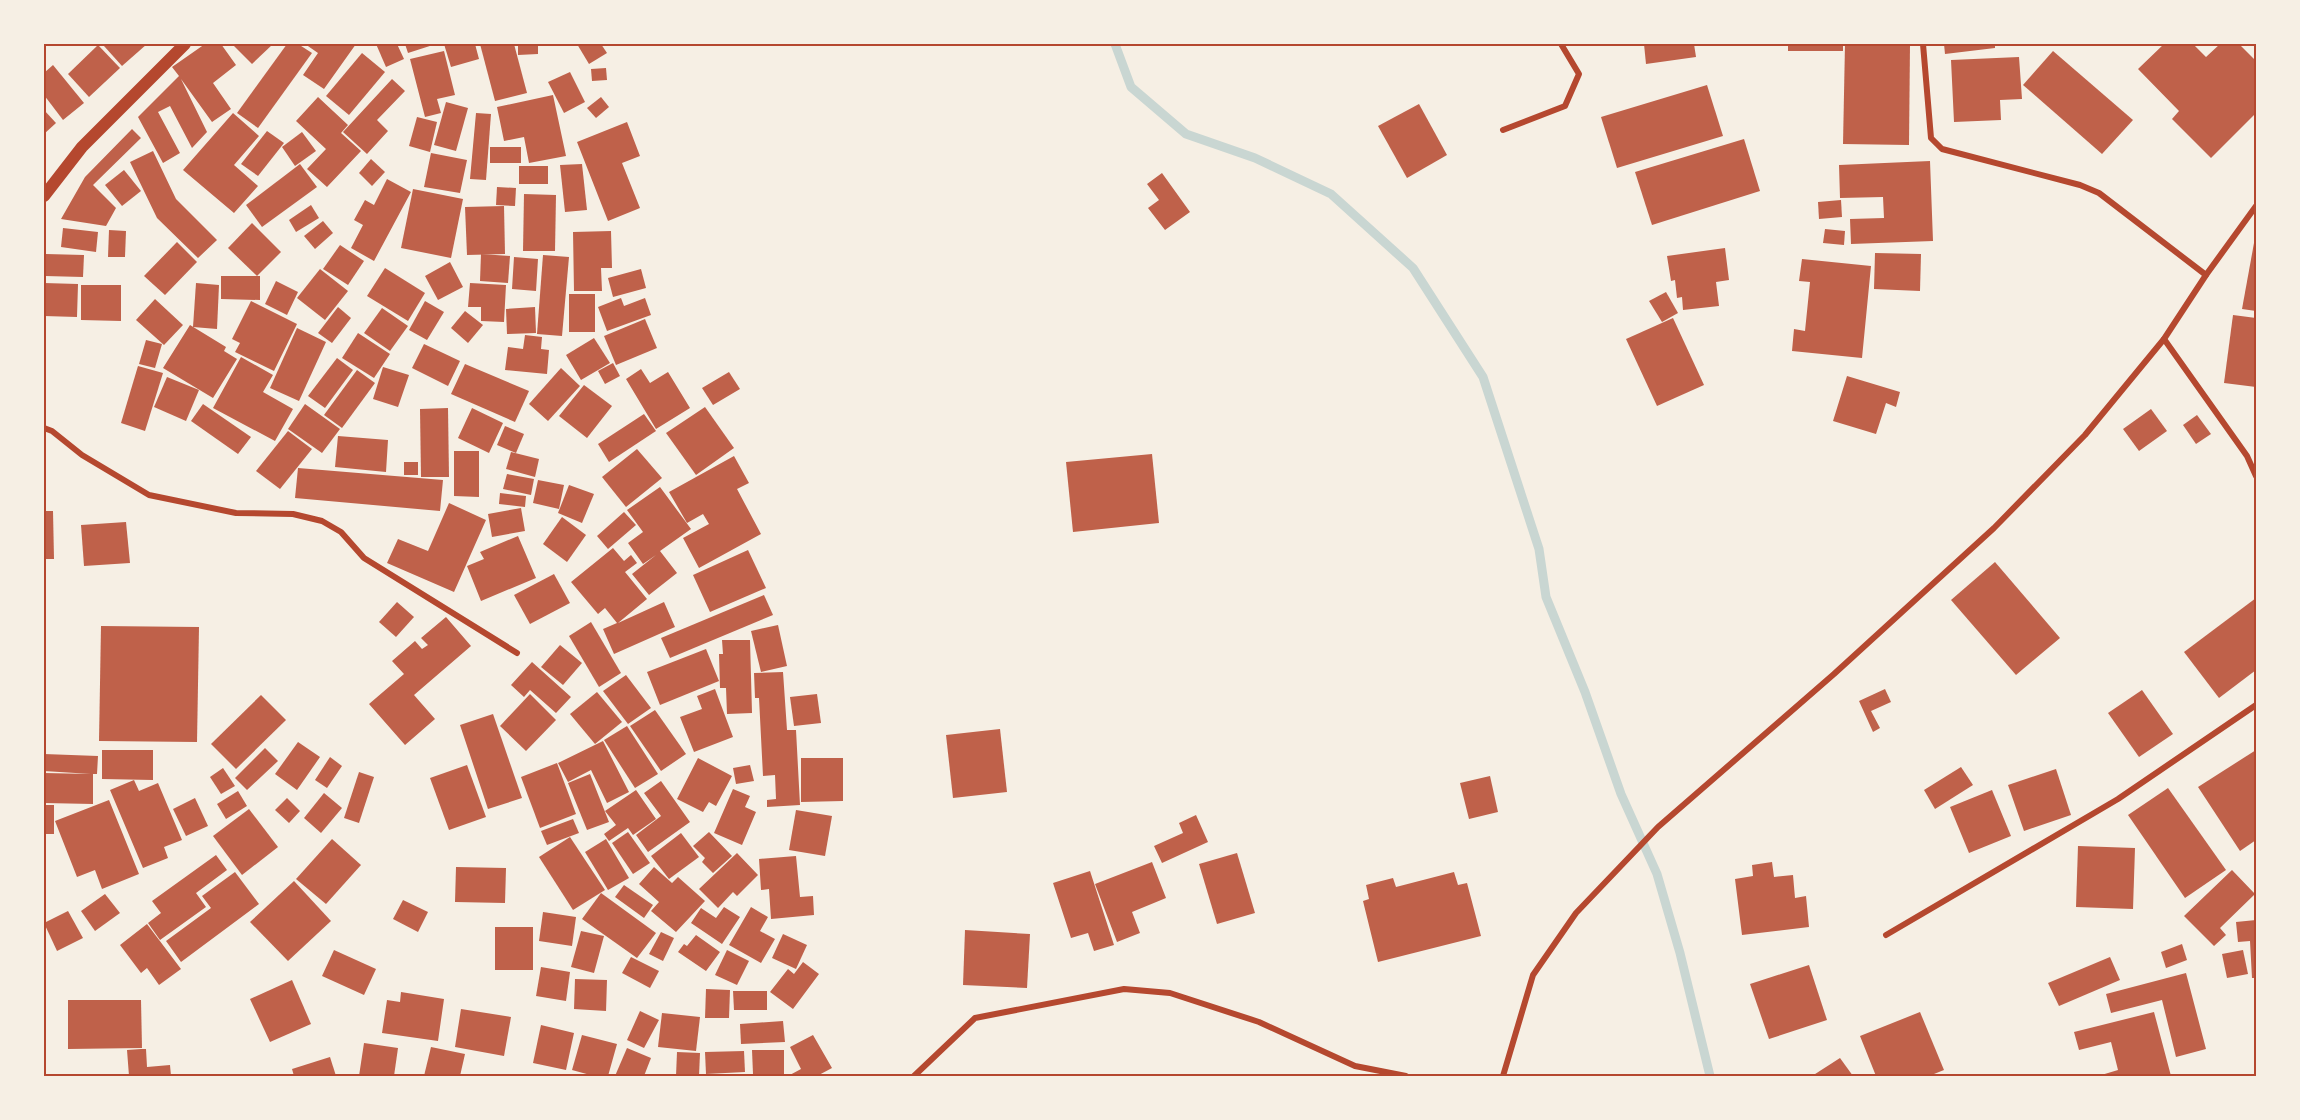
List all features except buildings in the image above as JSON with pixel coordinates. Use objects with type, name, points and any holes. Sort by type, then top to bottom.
[{"type":"main road","points":[[44,196],[82,147],[185,44]]},
{"type":"street","points":[[1503,130],[1565,106],[1579,74],[1561,44]]},
{"type":"street","points":[[1923,44],[1931,138],[1942,149],[2080,185],[2099,193],[2206,274]]},
{"type":"street","points":[[1503,1077],[1533,975],[1576,912],[1658,827],[1834,674],[1994,528],[2085,435],[2164,339],[2206,274],[2256,206]]},
{"type":"street","points":[[2164,339],[2247,456],[2256,476]]},
{"type":"street","points":[[44,428],[52,431],[82,455],[149,495],[236,513],[293,514],[322,521],[341,532],[364,558],[517,653]]},
{"type":"street","points":[[1886,935],[2118,799],[2256,705]]},
{"type":"street","points":[[914,1077],[975,1018],[1124,989],[1170,993],[1259,1022],[1355,1066],[1406,1077]]},
{"type":"waterway","points":[[1115,44],[1131,87],[1186,134],[1255,158],[1331,194],[1413,268],[1483,377],[1539,549],[1546,597],[1585,692],[1621,794],[1657,874],[1680,953],[1710,1076]]}]
